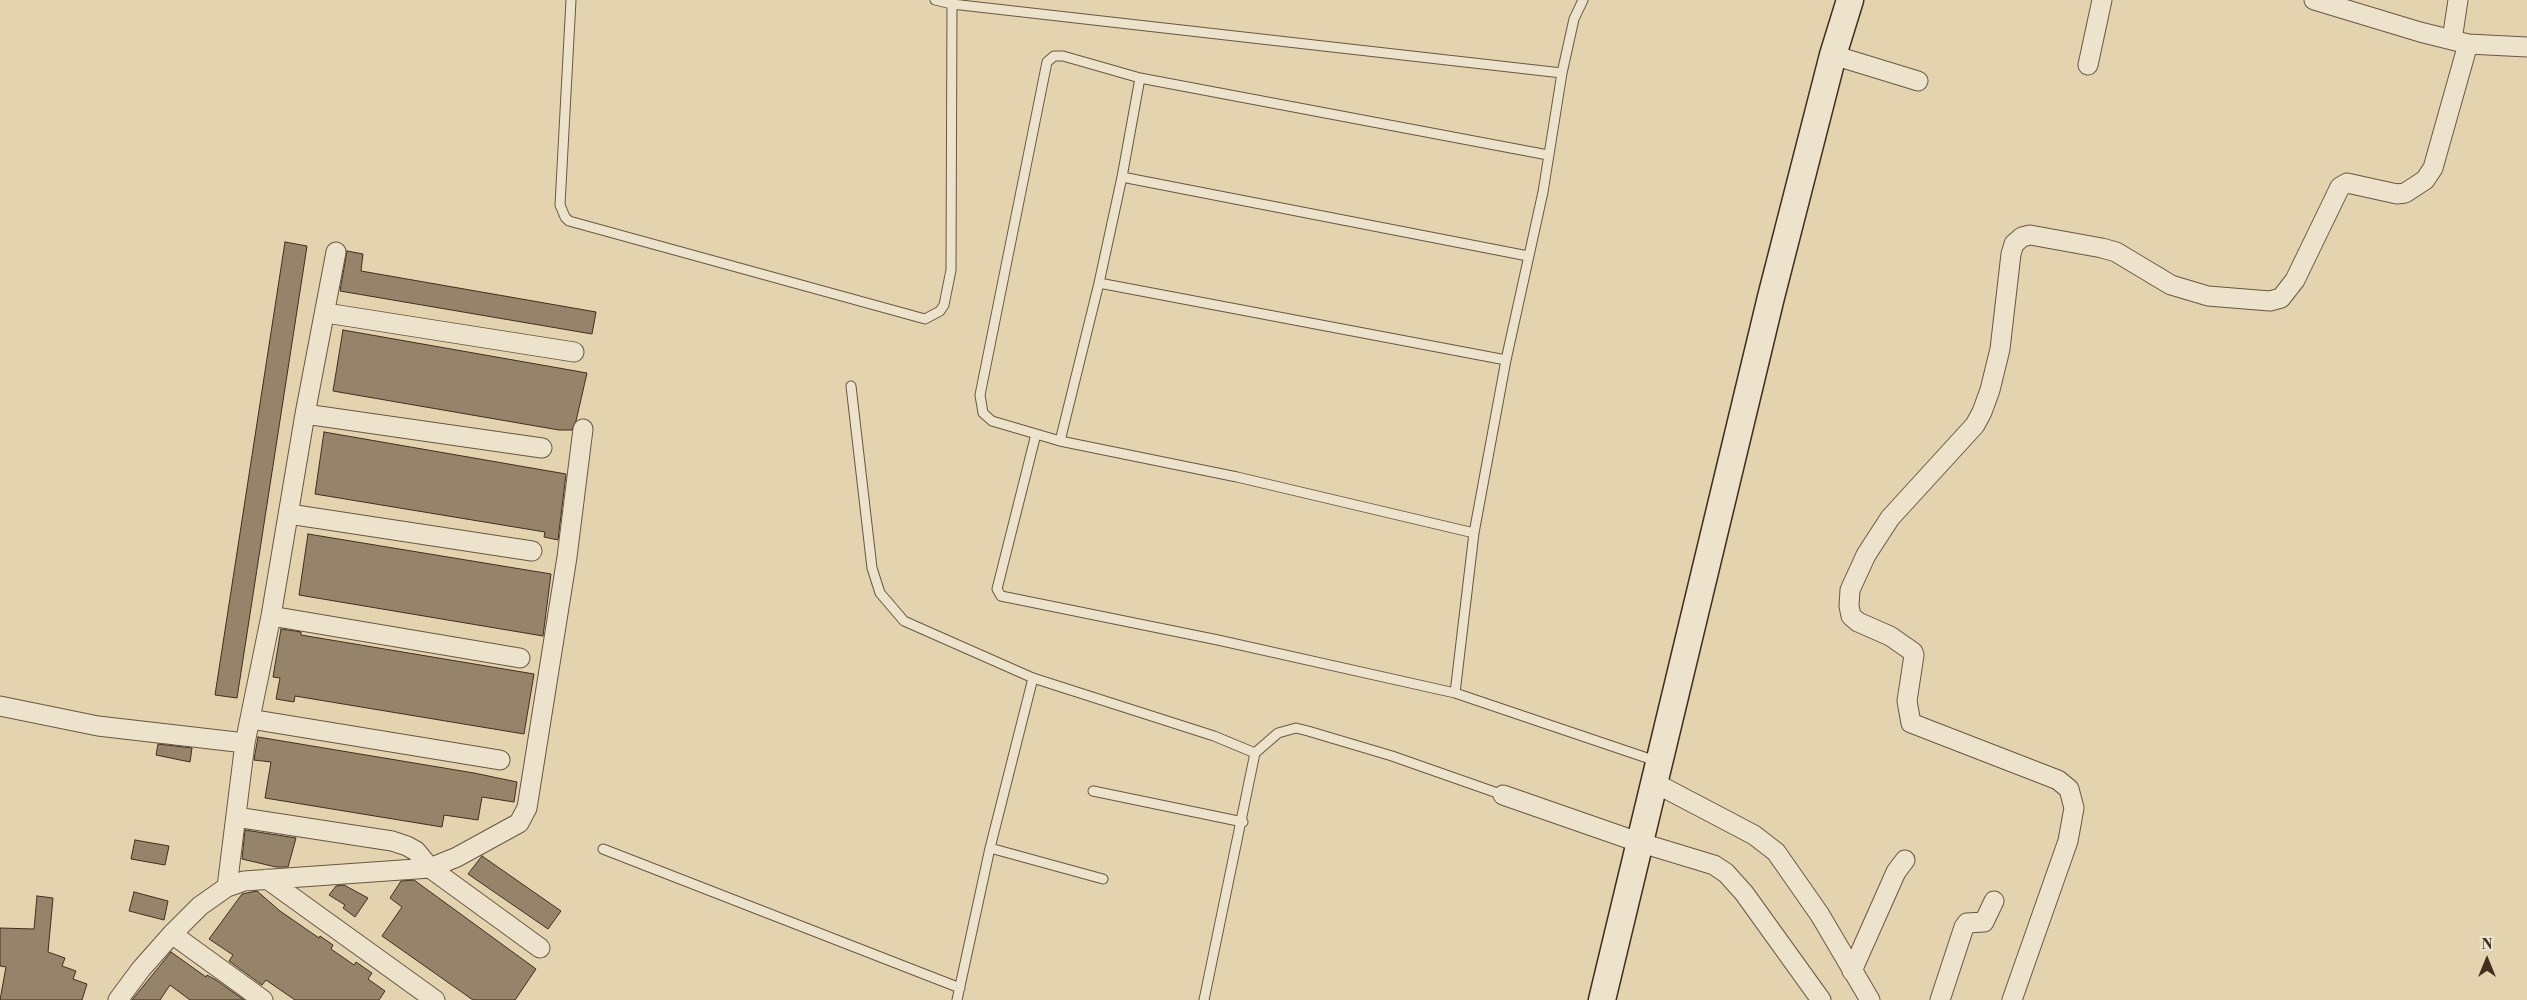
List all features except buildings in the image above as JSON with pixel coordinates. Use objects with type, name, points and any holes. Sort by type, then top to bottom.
[{"type":"street","points":[[1602,1000],[1766,317],[1833,55],[1850,0]]},
{"type":"street","points":[[2088,65],[2102,0]]},
{"type":"street","points":[[2314,0],[2460,42],[2527,47]]},
{"type":"street","points":[[2012,1000],[2068,841],[2074,808],[2069,790],[2058,780],[1911,723],[1907,701],[1913,652],[1890,636],[1858,622],[1850,616],[1850,590],[1862,564],[1890,518],[1975,425],[1982,412],[1990,390],[2000,349],[2011,254],[2014,244],[2022,237],[2030,235],[2102,248],[2116,252],[2171,285],[2193,292],[2208,296],[2261,300],[2281,298],[2295,280],[2340,187],[2347,183],[2397,194],[2405,193],[2425,180],[2433,168],[2460,42],[2458,0]]},
{"type":"street","points":[[1833,55],[1918,81]]},
{"type":"street","points":[[227,887],[245,743],[271,616],[305,414],[326,314],[336,252]]},
{"type":"street","points":[[326,314],[574,352]]},
{"type":"street","points":[[305,414],[542,448]]},
{"type":"street","points":[[118,1000],[140,969],[172,934],[200,906],[227,887],[244,881],[430,868],[457,857],[513,827],[524,816],[567,557],[584,429]]},
{"type":"street","points":[[289,514],[532,551]]},
{"type":"street","points":[[271,616],[520,658]]},
{"type":"street","points":[[0,706],[98,726],[245,743]]},
{"type":"street","points":[[250,719],[500,760]]},
{"type":"street","points":[[1655,781],[1754,835],[1776,852],[1820,915],[1870,1000]]},
{"type":"street","points":[[1503,795],[1641,833],[1714,865],[1726,874],[1744,893],[1820,1000]]},
{"type":"street","points":[[236,817],[392,841],[416,851],[430,868],[540,948]]},
{"type":"street","points":[[1852,971],[1896,872],[1905,860]]},
{"type":"street","points":[[267,879],[435,1000]]},
{"type":"street","points":[[1940,1000],[1964,926],[1984,922],[1994,901]]},
{"type":"street","points":[[172,934],[263,1000]]},
{"type":"lane","points":[[571,0],[560,205],[565,218],[925,319],[940,311],[944,305],[950,270],[952,4]]},
{"type":"lane","points":[[935,0],[952,4],[1562,73]]},
{"type":"lane","points":[[1455,694],[1474,533],[1506,360],[1543,192],[1562,73],[1574,19],[1583,0]]},
{"type":"lane","points":[[1474,533],[1246,479],[1060,441],[992,421],[983,413],[980,395],[1047,62],[1054,56],[1063,56],[1140,78],[1548,155]]},
{"type":"lane","points":[[1060,441],[1099,283],[1122,177],[1140,78]]},
{"type":"lane","points":[[1122,177],[1528,256]]},
{"type":"lane","points":[[1099,283],[1506,360]]},
{"type":"lane","points":[[851,386],[872,568],[880,593],[904,621],[1033,678],[1214,736],[1255,753]]},
{"type":"lane","points":[[1036,434],[997,589],[1001,596],[1218,640],[1455,694],[1655,781]]},
{"type":"lane","points":[[957,1000],[990,848],[1033,678]]},
{"type":"lane","points":[[1204,1000],[1255,753],[1278,733],[1296,728],[1392,756],[1503,795]]},
{"type":"lane","points":[[1094,791],[1242,822]]},
{"type":"lane","points":[[990,848],[1103,879]]},
{"type":"lane","points":[[603,849],[960,988]]}]
